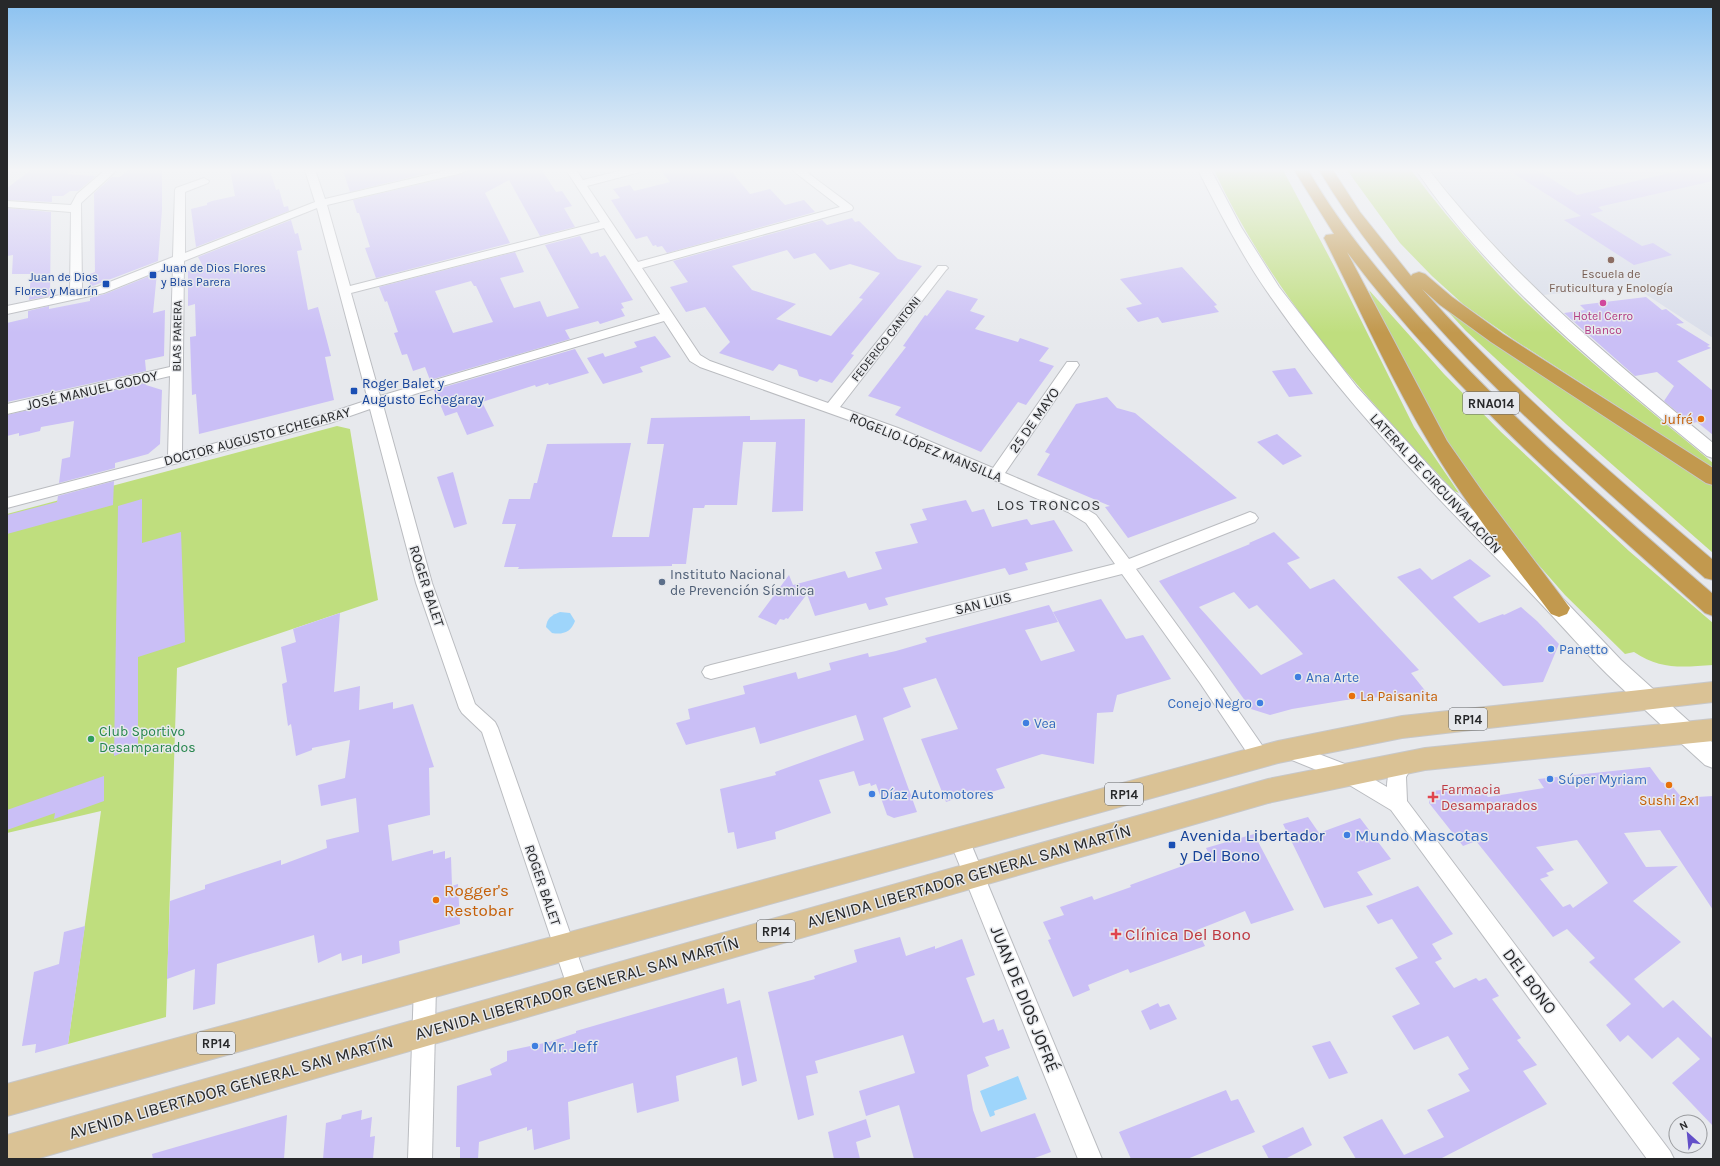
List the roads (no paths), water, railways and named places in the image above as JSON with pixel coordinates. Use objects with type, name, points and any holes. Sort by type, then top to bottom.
[{"type":"highway","points":[[1325,224],[1428,424],[1466,484],[1559,608]]},
{"type":"highway","name":"RNA014","points":[[1336,224],[1371,272],[1413,321],[1475,388],[1542,452],[1713,607]]},
{"type":"highway","name":"RNA014","points":[[1363,224],[1419,295],[1494,374],[1599,472],[1713,572]]},
{"type":"highway","points":[[1365,224],[1436,292],[1472,321],[1713,478]]},
{"type":"main road","name":"RP14","points":[[7,1100],[1288,750],[1402,727],[1713,692]]},
{"type":"main road","name":"AVENIDA LIBERTADOR GENERAL SAN MARTÍN","points":[[7,1151],[1268,791],[1433,758],[1713,730]]},
{"type":"street","points":[[74,224],[76,295]]},
{"type":"street","name":"BLAS PARERA","points":[[175,458],[180,224]]},
{"type":"street","points":[[7,310],[100,290],[268,224]]},
{"type":"street","name":"ROGER BALET","points":[[327,224],[424,583],[468,708],[489,728],[578,988]]},
{"type":"street","points":[[345,291],[604,224]]},
{"type":"street","name":"ROGELIO LÓPEZ MANSILLA","points":[[606,224],[692,356],[700,362],[893,431],[1073,508],[1088,516],[1206,678],[1260,757]]},
{"type":"street","points":[[634,267],[788,224]]},
{"type":"street","name":"LATERAL DE CIRCUNVALACIÓN","points":[[1233,224],[1258,266],[1297,323],[1335,372],[1425,474],[1559,608],[1612,666],[1688,733],[1713,758]]},
{"type":"street","points":[[1467,224],[1522,284],[1576,335],[1713,452]]},
{"type":"street","name":"FEDERICO CANTONI","points":[[831,409],[942,268]]},
{"type":"street","name":"DOCTOR AUGUSTO ECHEGARAY","points":[[7,503],[330,418],[375,402],[666,316]]},
{"type":"street","name":"25 DE MAYO","points":[[996,475],[1072,365]]},
{"type":"street","name":"JOSÉ MANUEL GODOY","points":[[7,409],[177,370]]},
{"type":"street","name":"SAN LUIS","points":[[711,672],[1125,567],[1250,518]]},
{"type":"street","name":"DEL BONO","points":[[1288,750],[1348,774],[1398,804],[1662,1159]]},
{"type":"street","points":[[1398,804],[1396,779],[1401,767],[1405,763]]},
{"type":"street","name":"JUAN DE DIOS JOFRÉ","points":[[959,840],[1090,1159]]},
{"type":"street","points":[[420,1159],[425,986]]},
{"type":"water","points":[[560,612],[570,613],[575,621],[571,628],[566,632],[560,634],[552,633],[546,627],[547,621],[552,616]]},
{"type":"water","points":[[1018,1076],[1027,1099],[994,1111],[995,1115],[990,1117],[980,1091]]},
{"type":"place","name":"Escuela de Fruticultura y Enología","points":[[1611,260]]},
{"type":"place","name":"Juan de Dios Flores y Blas Parera","points":[[153,275]]},
{"type":"place","name":"Juan de Dios Flores y Maurín","points":[[106,284]]},
{"type":"place","name":"Hotel Cerro Blanco","points":[[1603,303]]},
{"type":"place","name":"Roger Balet y Augusto Echegaray","points":[[354,391]]},
{"type":"place","name":"Jufré","points":[[1701,419]]},
{"type":"place","name":"Instituto Nacional de Prevención Sísmica","points":[[662,582]]},
{"type":"place","name":"Panetto","points":[[1551,649]]},
{"type":"place","name":"Ana Arte","points":[[1298,677]]},
{"type":"place","name":"La Paisanita","points":[[1352,696]]},
{"type":"place","name":"Conejo Negro","points":[[1260,703]]},
{"type":"place","name":"Vea","points":[[1026,723]]},
{"type":"place","name":"Club Sportivo Desamparados","points":[[91,739]]},
{"type":"place","name":"Súper Myriam","points":[[1550,779]]},
{"type":"place","name":"Sushi 2x1","points":[[1669,785]]},
{"type":"place","name":"Díaz Automotores","points":[[872,794]]},
{"type":"place","name":"Farmacia Desamparados","points":[[1433,797]]},
{"type":"place","name":"Mundo Mascotas","points":[[1347,835]]},
{"type":"place","name":"Avenida Libertador y Del Bono","points":[[1172,845]]},
{"type":"place","name":"Rogger's Restobar","points":[[436,900]]},
{"type":"place","name":"Clínica Del Bono","points":[[1116,934]]},
{"type":"place","name":"Mr. Jeff","points":[[535,1046]]},
{"type":"district","name":"LOS TRONCOS","points":[[1049,505]]}]
